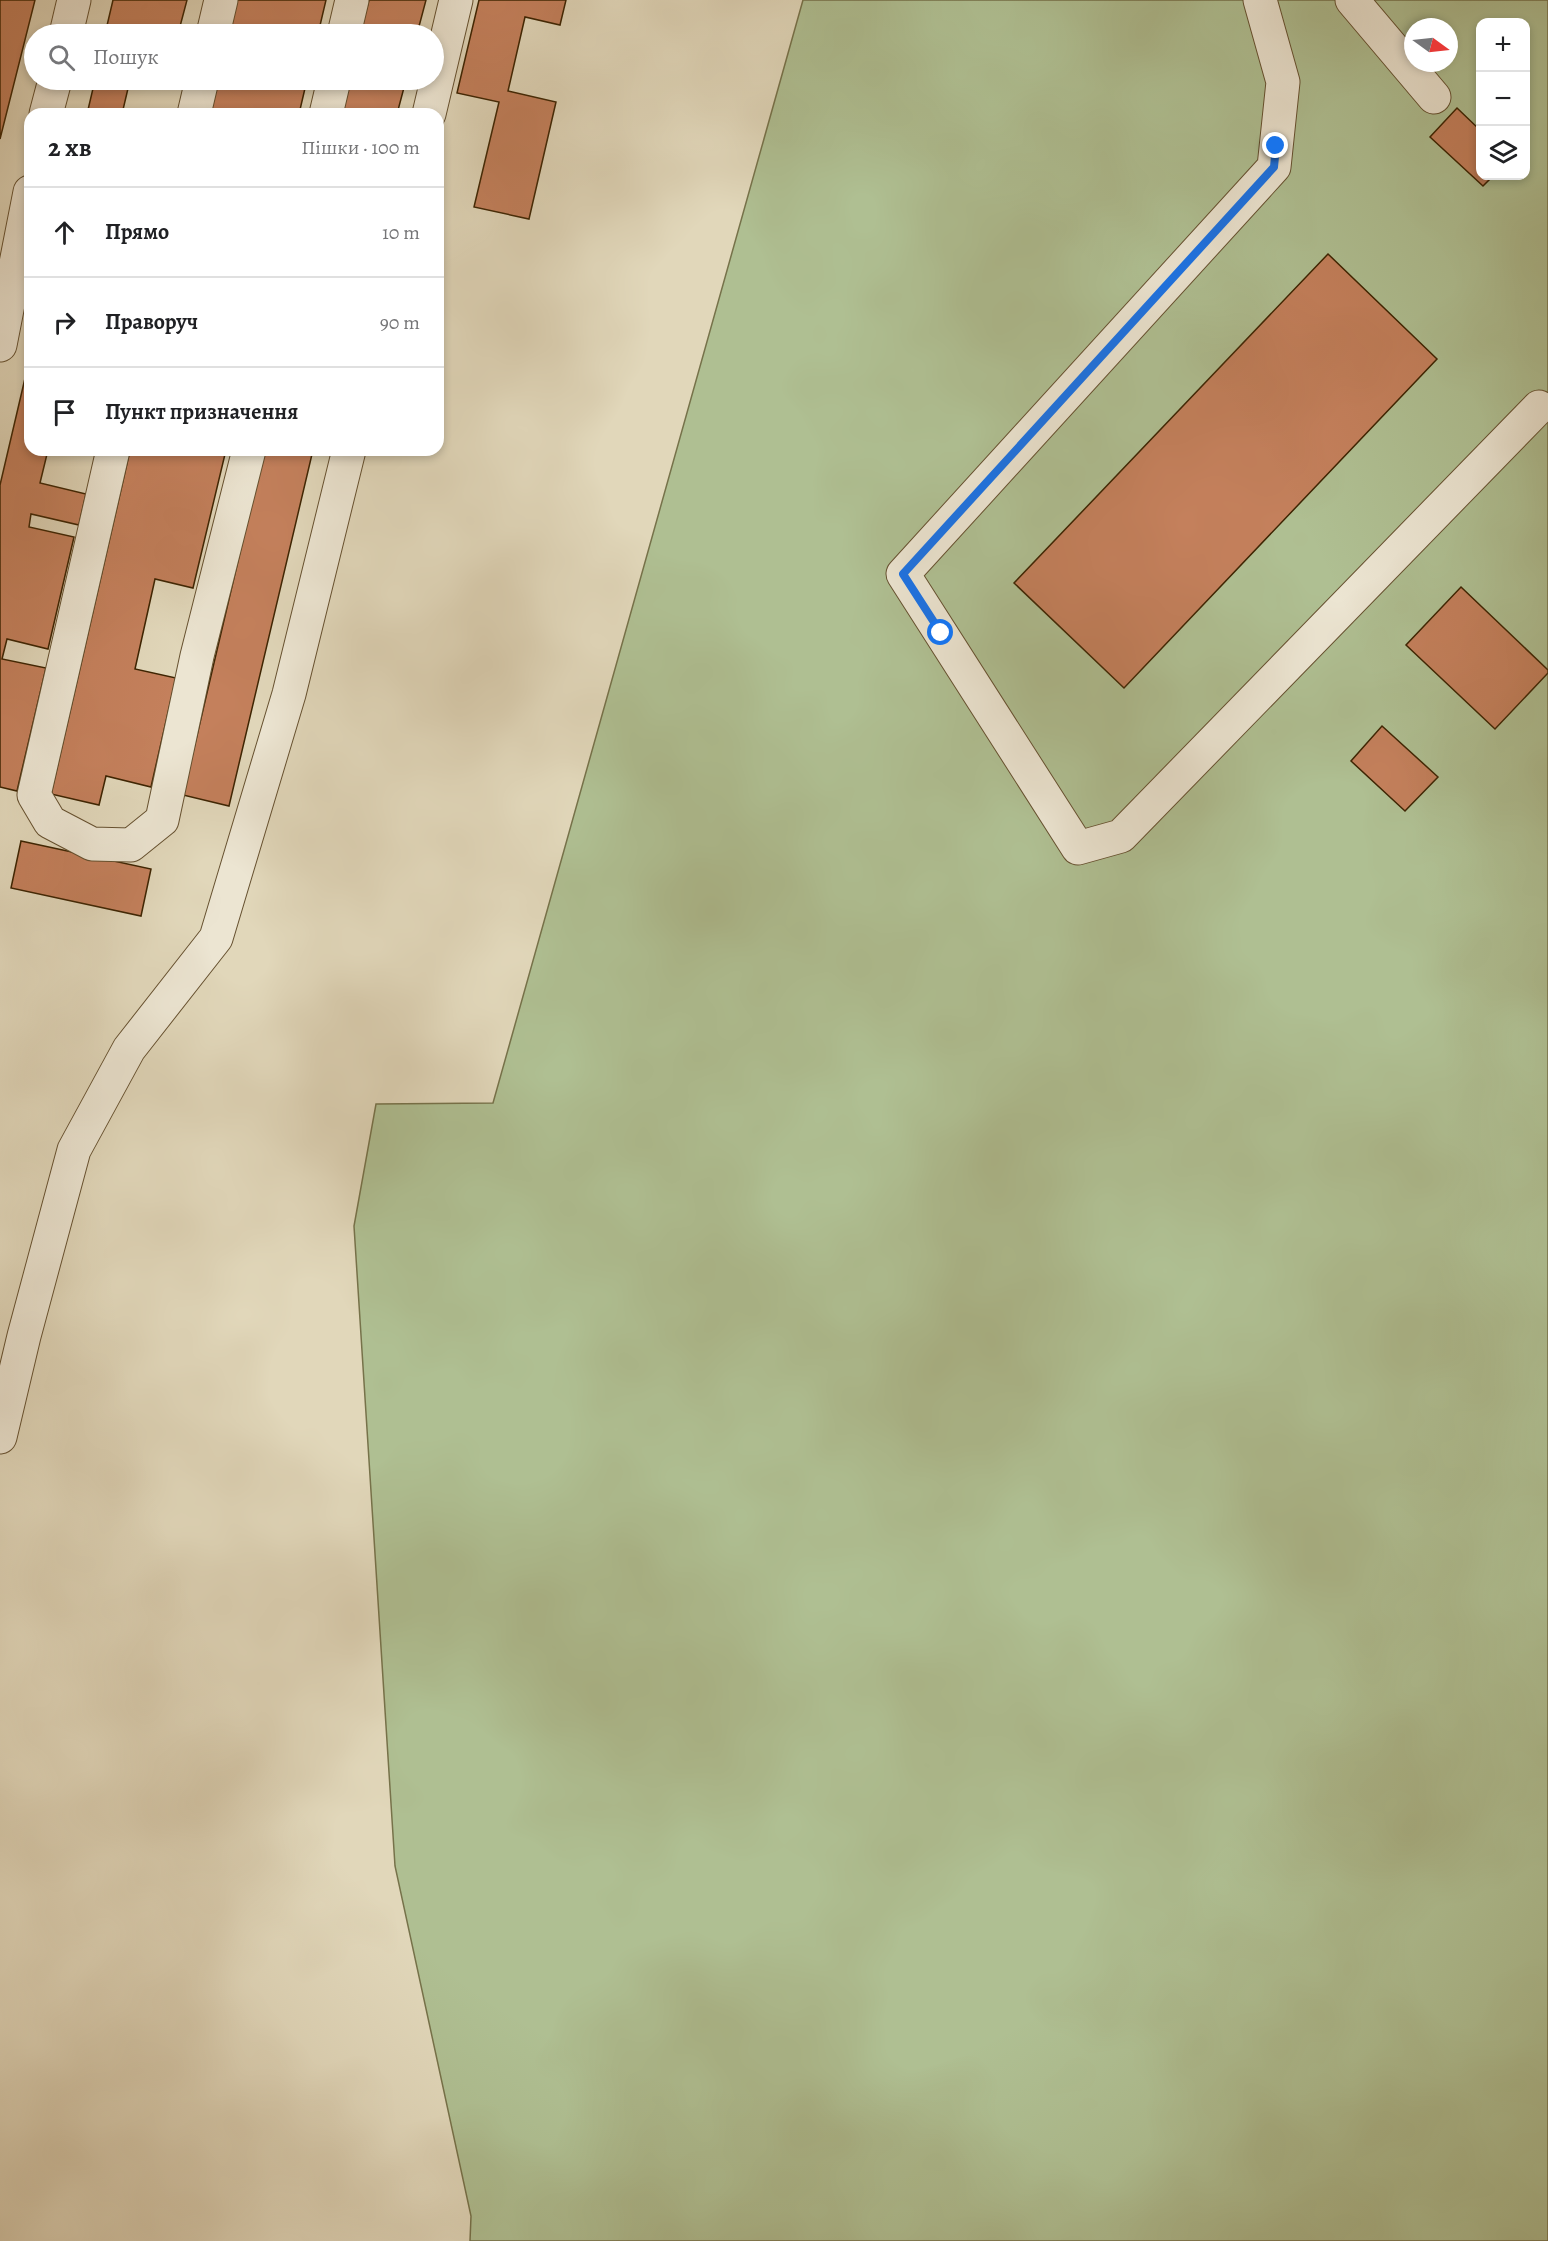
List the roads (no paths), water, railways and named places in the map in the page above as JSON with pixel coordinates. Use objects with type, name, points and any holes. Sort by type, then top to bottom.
[{"type":"street","points":[[68,24],[74,0]]},
{"type":"street","points":[[216,24],[222,0]]},
{"type":"street","points":[[346,24],[352,0]]},
{"type":"street","points":[[444,51],[456,0]]},
{"type":"street","points":[[1260,0],[1283,82],[1274,167],[903,574],[1078,848],[1121,836],[1539,407]]},
{"type":"street","points":[[1352,0],[1434,97]]},
{"type":"street","points":[[48,108],[52,90]]},
{"type":"street","points":[[195,108],[200,90]]},
{"type":"street","points":[[327,108],[332,90]]},
{"type":"street","points":[[430,108],[435,90]]},
{"type":"street","points":[[0,345],[24,223]]},
{"type":"street","points":[[112,456],[34,795],[50,822],[92,844],[131,845],[162,820],[197,656],[247,456]]},
{"type":"street","points":[[0,1437],[24,1336],[74,1150],[129,1049],[216,938],[289,694],[348,456]]}]
